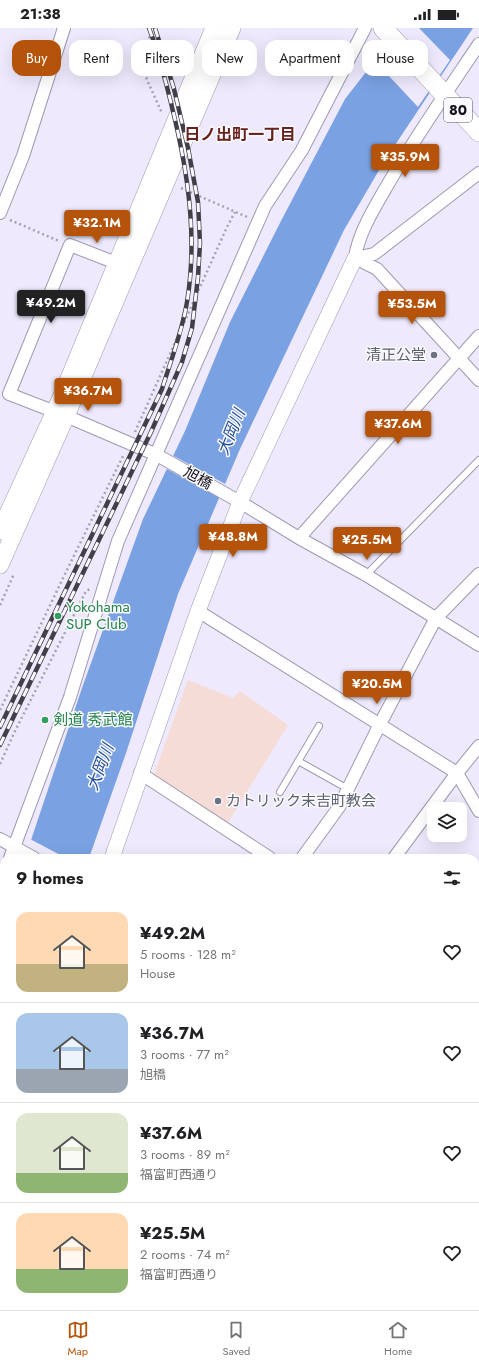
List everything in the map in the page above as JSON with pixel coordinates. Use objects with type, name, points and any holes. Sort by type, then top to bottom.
[{"type":"main road","points":[[61,414],[116,264],[214,28]]},
{"type":"main road","points":[[0,565],[6,522],[61,414],[232,28]]},
{"type":"main road","name":"80","points":[[384,28],[479,132]]},
{"type":"street","points":[[4,216],[64,28]]},
{"type":"street","points":[[0,839],[12,852],[70,698],[118,541],[265,206],[302,150],[365,28]]},
{"type":"street","points":[[113,854],[140,773],[198,611],[240,502],[355,258],[356,248],[372,213],[442,91],[479,44]]},
{"type":"street","points":[[355,258],[374,254],[479,174]]},
{"type":"street","points":[[70,245],[116,264]]},
{"type":"street","name":"旭橋","points":[[70,245],[10,394],[157,455],[366,575],[479,645]]},
{"type":"street","points":[[355,258],[377,269],[479,380]]},
{"type":"street","points":[[300,538],[479,336]]},
{"type":"street","points":[[305,854],[339,807],[380,724],[436,618],[479,574]]},
{"type":"street","points":[[198,611],[457,773],[479,811]]},
{"type":"street","points":[[397,854],[479,746]]},
{"type":"street","points":[[140,773],[264,854]]},
{"type":"lane","points":[[366,575],[479,460]]},
{"type":"lane","points":[[280,792],[319,726]]},
{"type":"lane","points":[[298,761],[348,789]]},
{"type":"path","points":[[155,28],[139,55],[147,80],[163,115]]},
{"type":"path","points":[[181,188],[258,222]]},
{"type":"path","points":[[0,710],[130,443],[171,354],[226,227],[235,212]]},
{"type":"path","points":[[4,216],[70,245]]},
{"type":"path","points":[[0,764],[15,731],[86,591],[106,579]]},
{"type":"shaded area","points":[[188,680],[233,698],[240,691],[288,725],[227,824],[153,777]]},
{"type":"water","name":"大岡川","points":[[396,28],[473,28],[385,160],[344,230],[240,449],[178,594],[126,753],[90,854],[26,854],[82,688],[143,519],[185,431],[230,322],[345,99],[363,76],[428,76],[428,40],[388,40]]},
{"type":"pier","points":[[395,28],[419,28],[450,60],[418,107],[389,76],[428,76],[428,40],[386,40]]},
{"type":"pier","points":[[172,455],[227,485],[220,498],[165,468]]},
{"type":"pier","points":[[30,839],[58,854],[24,854]]},
{"type":"railway","points":[[149,28],[153,40]]},
{"type":"railway","points":[[0,745],[151,432],[182,362],[192,328],[200,243],[198,202],[188,148],[174,89],[155,28]]},
{"type":"railway","points":[[0,727],[162,389],[182,324],[191,273],[192,244],[190,214],[183,157],[164,76]]},
{"type":"place","name":"清正公堂","points":[[434,355]]},
{"type":"place","name":"Yokohama SUP Club","points":[[58,616]]},
{"type":"place","name":"剣道 秀武館","points":[[45,720]]},
{"type":"place","name":"カトリック末吉町教会","points":[[218,801]]},
{"type":"district","name":"日ノ出町一丁目","points":[[240,134]]}]
